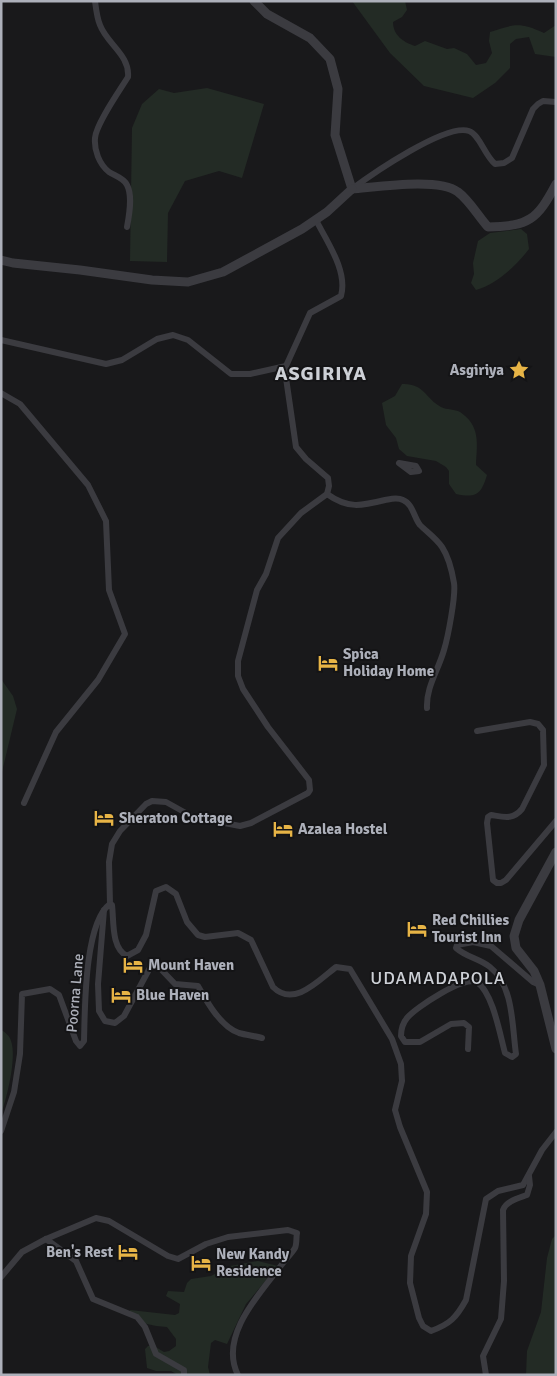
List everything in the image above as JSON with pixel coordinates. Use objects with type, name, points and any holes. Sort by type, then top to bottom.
[{"type":"street","points":[[95,1],[99,25],[120,53],[128,70],[128,77],[100,123],[95,137],[97,154],[101,163],[108,171],[121,178],[128,187],[130,211],[127,227]]},
{"type":"street","points":[[254,1],[267,14],[310,38],[330,59],[338,89],[335,135],[352,189]]},
{"type":"street","points":[[1,260],[13,264],[80,270],[152,280],[188,282],[223,272],[302,229],[327,212],[352,189],[381,168],[440,136],[469,130],[476,136],[488,158],[495,164],[504,163],[512,158],[533,109],[543,101],[556,102]]},
{"type":"street","points":[[352,189],[434,183],[448,186],[460,192],[488,228],[507,227],[529,221],[541,210],[556,184]]},
{"type":"street","points":[[262,1038],[237,1032],[219,1018],[198,986],[175,984],[155,963],[152,964],[124,1016],[115,1023],[105,1021],[99,1011],[98,984],[112,844],[120,831],[146,804],[166,802],[193,816],[240,826],[259,819],[308,793],[310,790],[309,780],[268,727],[243,689],[238,676],[238,661],[257,590],[266,574],[278,538],[302,513],[327,494],[329,486],[328,478],[296,448],[286,366],[310,313],[341,296],[343,289],[343,274],[316,220]]},
{"type":"street","points":[[1,340],[106,364],[122,360],[157,339],[173,335],[188,340],[231,374],[250,374],[286,366]]},
{"type":"street","points":[[1,393],[20,404],[88,485],[106,521],[109,590],[125,634],[98,680],[56,732],[24,803]]},
{"type":"street","points":[[399,463],[416,466],[419,471],[411,472],[399,463]]},
{"type":"street","points":[[327,494],[338,502],[348,505],[362,505],[394,498],[404,500],[411,508],[418,523],[441,545],[446,555],[454,584],[452,603],[444,650],[426,695],[427,708]]},
{"type":"street","points":[[477,731],[530,722],[538,724],[543,730],[544,765],[522,810],[512,817],[491,815],[488,817],[493,880],[501,883],[506,880],[556,821]]},
{"type":"street","points":[[556,852],[519,920],[514,936],[516,948],[534,971],[540,984],[556,1049]]},
{"type":"street","points":[[107,906],[112,906],[115,942],[123,954],[127,956],[138,950],[146,935],[156,891],[166,887],[176,894],[187,922],[198,935],[205,937],[238,933],[251,940],[273,987],[279,993],[285,995],[304,993],[336,967],[350,969],[392,1039],[401,1064],[402,1081],[395,1110],[400,1127],[427,1192],[426,1214],[411,1256],[410,1282],[419,1318],[423,1326],[431,1331],[447,1325],[466,1300],[486,1199],[498,1191],[523,1185],[542,1150],[556,1132]]},
{"type":"street","name":"Poorna Lane","points":[[1,1131],[14,1092],[20,1054],[22,994],[50,989],[59,995],[76,1042],[80,1046],[84,1041],[88,960],[98,918],[107,906]]},
{"type":"street","points":[[468,1049],[469,1027],[464,1023],[451,1024],[420,1042],[405,1042],[400,1036],[402,1026],[407,1017],[418,1008],[459,983],[471,980],[484,990],[490,1002],[505,1053],[512,1057],[516,1054],[509,1002],[502,981],[490,967],[461,952],[456,948],[457,945],[473,942],[492,946],[533,982],[540,984]]},
{"type":"street","points":[[486,1375],[483,1356],[501,1319],[504,1281],[503,1210],[504,1206],[509,1202],[527,1195],[530,1185],[529,1176]]},
{"type":"street","points":[[1,1277],[22,1252],[46,1239],[96,1218],[109,1220],[168,1256],[178,1259],[206,1244],[228,1237],[288,1230],[297,1233],[296,1247],[249,1308],[237,1329],[232,1351],[233,1366],[238,1375]]},
{"type":"street","points":[[46,1239],[76,1261],[93,1299],[137,1317],[144,1327],[156,1354],[184,1370],[184,1375]]},
{"type":"shaded area","points":[[352,1],[405,1],[407,10],[402,17],[393,22],[393,27],[399,37],[415,46],[425,41],[447,49],[454,48],[467,54],[476,65],[486,63],[492,53],[489,41],[490,32],[517,25],[544,33],[556,25],[556,57],[535,54],[529,37],[516,39],[510,44],[510,68],[495,83],[473,98],[424,86],[390,53]]},
{"type":"shaded area","points":[[207,88],[264,104],[242,178],[219,171],[185,181],[168,213],[167,262],[130,261],[132,128],[142,104],[159,89],[174,93]]},
{"type":"shaded area","points":[[521,229],[527,234],[529,249],[506,274],[476,290],[471,283],[478,241],[490,233]]},
{"type":"shaded area","points":[[402,384],[409,384],[420,388],[441,407],[460,412],[472,423],[476,436],[476,465],[487,475],[480,491],[468,496],[456,494],[449,484],[449,471],[446,467],[436,461],[407,456],[399,449],[396,438],[386,425],[382,403],[395,396]]},
{"type":"shaded area","points":[[1,679],[13,696],[17,709],[1,776]]},
{"type":"shaded area","points":[[1,1030],[10,1039],[13,1057],[6,1098],[1,1114]]},
{"type":"shaded area","points":[[556,1235],[556,1375],[526,1375],[527,1351],[541,1312],[547,1258],[552,1239]]},
{"type":"shaded area","points":[[258,1261],[278,1266],[246,1304],[227,1344],[215,1340],[211,1343],[208,1367],[210,1375],[178,1375],[171,1371],[156,1371],[147,1368],[145,1349],[148,1346],[154,1346],[164,1352],[169,1351],[176,1346],[176,1339],[167,1327],[143,1322],[130,1314],[130,1310],[175,1315],[179,1313],[180,1304],[166,1296],[168,1291],[184,1292],[187,1283],[191,1279],[211,1276],[230,1266]]},
{"type":"place","name":"Asgiriya","points":[[519,370]]},
{"type":"place","name":"Spica Holiday Home","points":[[328,663]]},
{"type":"place","name":"Sheraton Cottage","points":[[104,818]]},
{"type":"place","name":"Azalea Hostel","points":[[283,829]]},
{"type":"place","name":"Red Chillies Tourist Inn","points":[[417,929]]},
{"type":"place","name":"Mount Haven","points":[[133,965]]},
{"type":"place","name":"Blue Haven","points":[[121,995]]},
{"type":"place","name":"Ben's Rest","points":[[128,1252]]},
{"type":"place","name":"New Kandy Residence","points":[[201,1263]]},
{"type":"district","name":"ASGIRIYA","points":[[321,373]]},
{"type":"district","name":"UDAMADAPOLA","points":[[438,978]]}]
